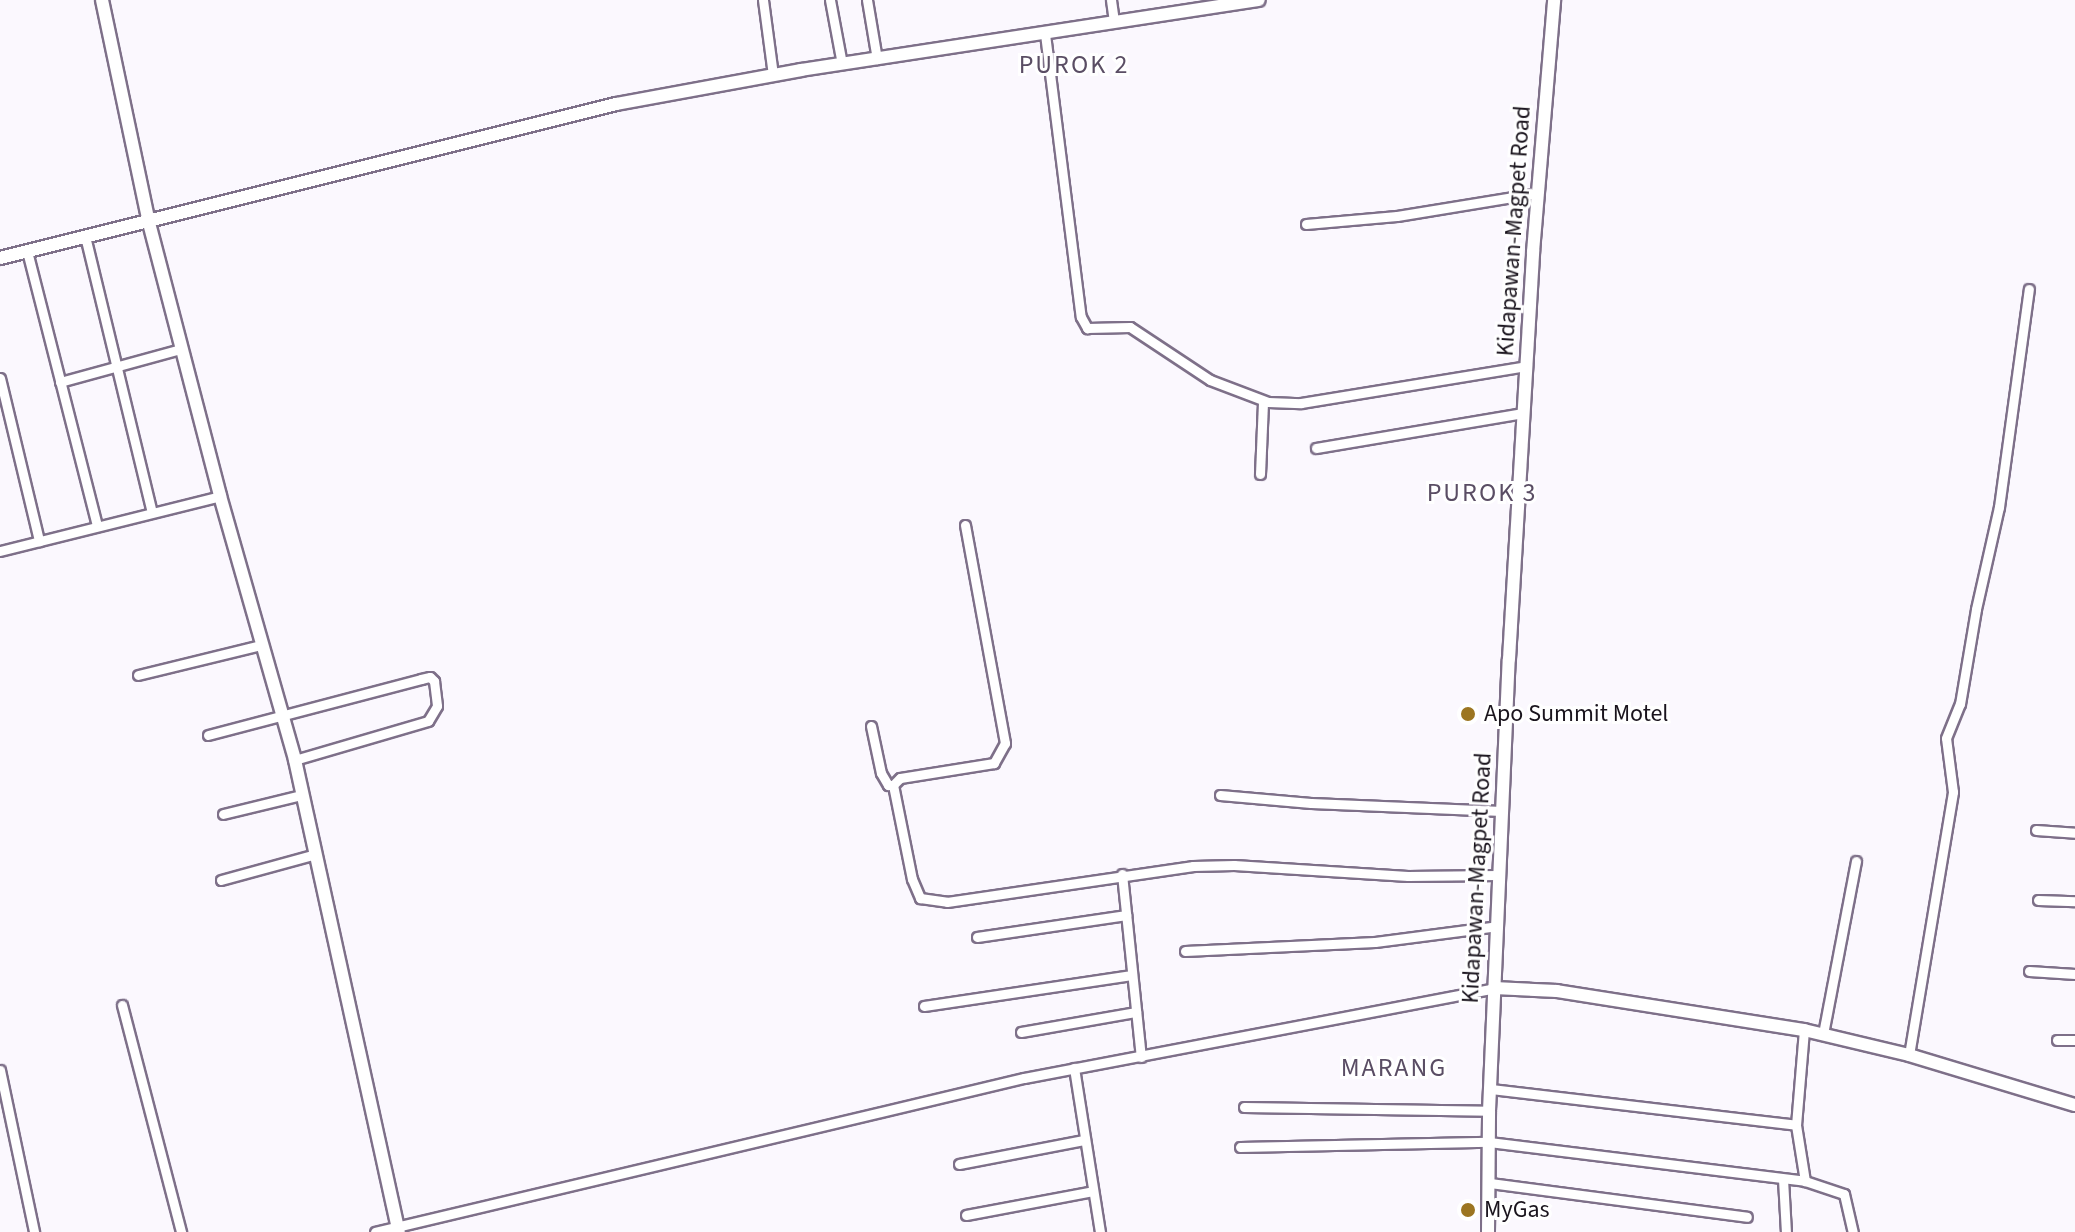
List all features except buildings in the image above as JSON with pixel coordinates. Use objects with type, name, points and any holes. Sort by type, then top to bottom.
[{"type":"street","points":[[102,0],[148,219],[181,349],[295,760],[399,1230]]},
{"type":"street","points":[[763,0],[773,75]]},
{"type":"street","points":[[830,0],[842,64]]},
{"type":"street","points":[[867,0],[877,59]]},
{"type":"street","points":[[1111,0],[1114,21]]},
{"type":"street","points":[[0,258],[616,104],[773,75],[1259,0]]},
{"type":"street","name":"Kidapawan-Magpet Road","points":[[1488,1232],[1494,988],[1523,413],[1554,0]]},
{"type":"street","points":[[1045,34],[1083,323],[1092,329],[1130,327],[1192,370],[1263,401],[1301,403],[1526,366]]},
{"type":"street","points":[[1306,224],[1397,216],[1538,193]]},
{"type":"street","points":[[85,236],[152,512]]},
{"type":"street","points":[[27,251],[97,526]]},
{"type":"street","points":[[1909,1055],[1953,792],[1946,738],[1960,704],[1999,507],[2029,289]]},
{"type":"street","points":[[60,382],[181,349]]},
{"type":"street","points":[[0,378],[39,541]]},
{"type":"street","points":[[1260,474],[1263,401]]},
{"type":"street","points":[[1316,448],[1523,413]]},
{"type":"street","points":[[0,551],[220,496]]},
{"type":"street","points":[[893,785],[900,778],[989,765],[1003,752],[1005,743],[965,525]]},
{"type":"street","points":[[138,675],[261,645]]},
{"type":"street","points":[[208,735],[430,677],[437,687],[437,706],[428,721],[295,760]]},
{"type":"street","points":[[871,726],[881,773],[888,785],[893,785]]},
{"type":"street","points":[[893,785],[912,879],[920,898],[927,902],[1122,874],[1234,865],[1408,876],[1499,875]]},
{"type":"street","points":[[223,814],[301,795]]},
{"type":"street","points":[[1220,795],[1311,803],[1502,811]]},
{"type":"street","points":[[2036,830],[2075,833]]},
{"type":"street","points":[[221,880],[316,854]]},
{"type":"street","points":[[1823,1034],[1856,861]]},
{"type":"street","points":[[1122,874],[1141,1057]]},
{"type":"street","points":[[2038,900],[2075,901]]},
{"type":"street","points":[[977,937],[1126,915]]},
{"type":"street","points":[[1185,951],[1375,942],[1498,926]]},
{"type":"street","points":[[2029,971],[2075,974]]},
{"type":"street","points":[[924,1006],[1132,975]]},
{"type":"street","points":[[375,1232],[399,1230],[1074,1068],[1494,988],[1557,991],[1804,1030],[1909,1055],[2075,1105]]},
{"type":"street","points":[[122,1005],[181,1232]]},
{"type":"street","points":[[1021,1032],[1136,1012]]},
{"type":"street","points":[[1804,1030],[1796,1125],[1805,1181]]},
{"type":"street","points":[[2057,1040],[2075,1040]]},
{"type":"street","points":[[1074,1068],[1100,1232]]},
{"type":"street","points":[[0,1070],[34,1232]]},
{"type":"street","points":[[1491,1089],[1796,1125]]},
{"type":"street","points":[[1244,1107],[1489,1111]]},
{"type":"street","points":[[0,1144],[13,1140]]},
{"type":"street","points":[[959,1164],[1084,1140]]},
{"type":"street","points":[[1240,1147],[1489,1142],[1805,1181],[1844,1194],[1853,1232]]},
{"type":"street","points":[[1783,1179],[1786,1232]]},
{"type":"street","points":[[1490,1183],[1747,1217]]},
{"type":"street","points":[[966,1215],[1093,1191]]},
{"type":"place","name":"Apo Summit Motel","points":[[1468,714]]},
{"type":"place","name":"MyGas","points":[[1468,1210]]},
{"type":"district","name":"PUROK 2","points":[[1074,65]]},
{"type":"district","name":"PUROK 3","points":[[1482,493]]},
{"type":"district","name":"MARANG","points":[[1394,1068]]}]
